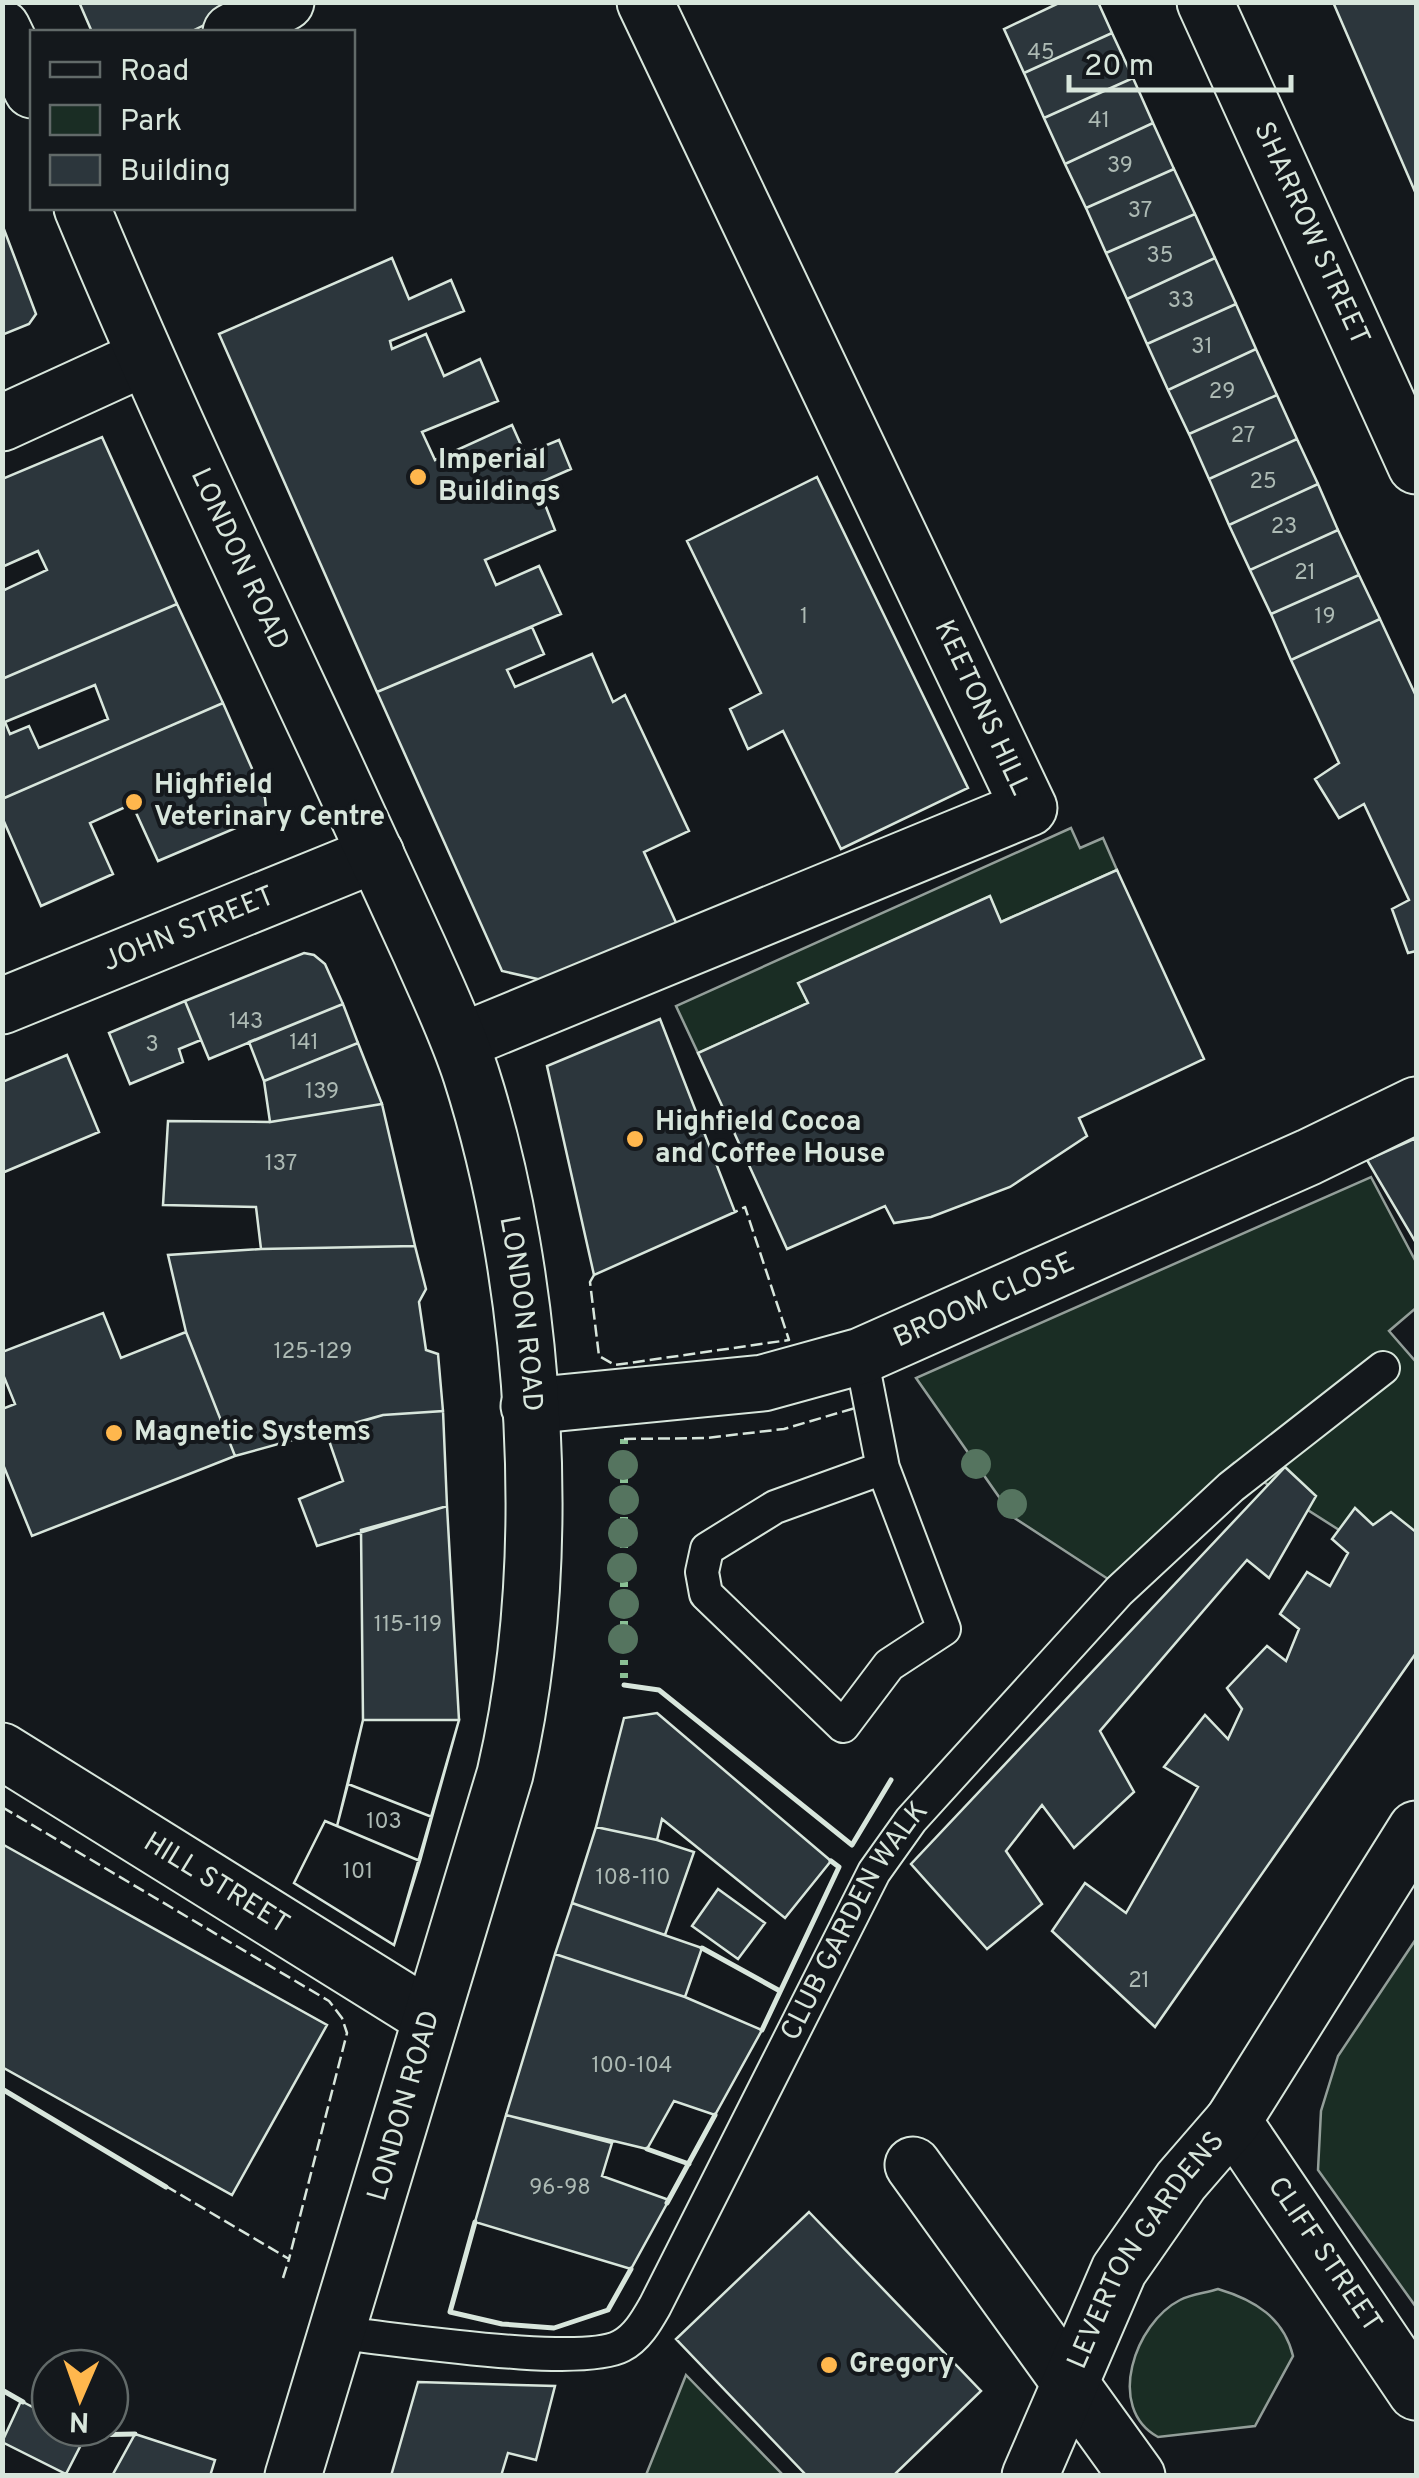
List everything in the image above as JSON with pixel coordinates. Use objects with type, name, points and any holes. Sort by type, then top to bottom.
[{"type":"street","name":"KEETONS HILL","points":[[460,1042],[1028,808],[645,2]]},
{"type":"street","name":"SHARROW STREET","points":[[1204,2],[1416,466]]},
{"type":"street","points":[[2,28],[30,86]]},
{"type":"street","name":"LONDON ROAD","points":[[83,210],[144,358],[460,1042],[505,1208],[529,1406],[534,1526],[525,1674],[504,1774],[294,2476]]},
{"type":"street","points":[[2,423],[144,358]]},
{"type":"street","name":"JOHN STREET","points":[[2,1006],[376,854]]},
{"type":"street","name":"BROOM CLOSE","points":[[529,1406],[763,1383],[861,1356],[1309,1157],[1416,1105]]},
{"type":"street","name":"HILL STREET","points":[[2,1752],[431,2018]]},
{"type":"street","name":"LEVERTON GARDENS","points":[[1071,2386],[1118,2270],[1181,2181],[1233,2121],[1416,1829]]},
{"type":"street","name":"CLIFF STREET","points":[[1233,2121],[1416,2392]]},
{"type":"street","name":"LEVERTON GARDENS","points":[[913,2166],[1137,2476]]},
{"type":"street","points":[[1030,2476],[1071,2386]]},
{"type":"lane","points":[[861,1356],[883,1468],[944,1629],[889,1665],[843,1726],[706,1594],[702,1572],[707,1548],[774,1508],[883,1468]]},
{"type":"lane","name":"CLUB GARDEN WALK","points":[[338,2333],[568,2356],[619,2348],[629,2340],[648,2319],[874,1872],[911,1820],[1119,1592],[1230,1487],[1383,1368]]},
{"type":"green space","points":[[1071,828],[1080,848],[1103,838],[1117,870],[1001,922],[989,897],[799,983],[808,1003],[698,1053],[676,1006]]},
{"type":"green space","points":[[1371,1177],[1416,1262],[1416,1308],[1389,1331],[1416,1362],[1416,1579],[1234,1463],[1108,1579],[1013,1517],[916,1378]]},
{"type":"green space","points":[[1416,1939],[1416,2307],[1318,2170],[1321,2111],[1338,2056]]},
{"type":"green space","points":[[1218,2289],[1266,2312],[1283,2331],[1293,2356],[1255,2426],[1158,2437],[1142,2424],[1133,2407],[1132,2366],[1139,2346],[1164,2311],[1184,2298]]},
{"type":"green space","points":[[686,2375],[783,2475],[646,2475]]},
{"type":"building","points":[[79,2],[251,2],[194,30],[91,30]]},
{"type":"building","points":[[1061,2],[1098,2],[1112,33],[1024,73],[1004,29]]},
{"type":"building","points":[[1333,2],[1416,2],[1416,194]]},
{"type":"building","points":[[1112,33],[1133,78],[1044,118],[1024,73]]},
{"type":"building","points":[[1133,78],[1153,123],[1065,164],[1044,118]]},
{"type":"building","points":[[1153,123],[1174,169],[1086,208],[1065,164]]},
{"type":"building","points":[[1174,169],[1195,214],[1106,253],[1086,208]]},
{"type":"building","points":[[1195,214],[1215,258],[1127,299],[1106,253]]},
{"type":"building","points":[[2,224],[36,314],[29,324],[2,335]]},
{"type":"building","name":"Imperial Buildings","points":[[392,258],[409,299],[451,280],[464,311],[390,341],[392,349],[426,334],[444,376],[480,359],[498,401],[422,432],[435,460],[512,425],[525,454],[559,440],[571,469],[537,484],[555,530],[485,560],[496,585],[539,566],[561,614],[377,692],[219,334]]},
{"type":"building","points":[[1215,258],[1236,304],[1147,344],[1127,299]]},
{"type":"building","points":[[1236,304],[1256,349],[1168,390],[1147,344]]},
{"type":"building","points":[[1256,349],[1277,395],[1189,434],[1168,390]]},
{"type":"building","points":[[1277,395],[1297,439],[1209,479],[1189,434]]},
{"type":"building","points":[[102,437],[177,604],[2,679],[2,591],[47,570],[38,551],[2,567],[2,479]]},
{"type":"building","points":[[1297,439],[1318,484],[1229,525],[1209,479]]},
{"type":"building","points":[[817,477],[968,788],[841,849],[783,731],[748,749],[730,709],[761,693],[687,541]]},
{"type":"building","points":[[1318,484],[1338,530],[1250,570],[1229,525]]},
{"type":"building","points":[[1338,530],[1359,575],[1271,614],[1250,570]]},
{"type":"building","points":[[1359,575],[1380,619],[1291,660],[1271,614]]},
{"type":"building","points":[[177,604],[223,703],[2,799],[2,679]],"holes":[[[95,685],[108,719],[39,748],[29,726],[10,734],[5,722]]]},
{"type":"building","points":[[1380,619],[1416,696],[1416,951],[1408,953],[1392,909],[1409,900],[1364,804],[1339,818],[1315,779],[1339,763],[1291,660]]},
{"type":"building","points":[[532,627],[544,654],[507,670],[515,687],[592,654],[613,702],[625,695],[689,831],[644,852],[678,927],[555,983],[502,971],[377,692]]},
{"type":"building","name":"Highfield Veterinary Centre","points":[[223,703],[265,798],[266,809],[259,818],[158,861],[132,804],[90,823],[113,874],[41,906],[2,817],[2,799]]},
{"type":"building","points":[[1117,870],[1204,1059],[1079,1118],[1087,1136],[1010,1187],[931,1217],[894,1223],[885,1206],[787,1249],[698,1053],[808,1003],[798,983],[990,896],[1001,922]]},
{"type":"building","points":[[304,953],[325,964],[343,1004],[209,1059],[185,1001]]},
{"type":"building","points":[[185,1001],[201,1040],[179,1049],[183,1062],[130,1084],[109,1033]]},
{"type":"building","points":[[343,1004],[358,1043],[264,1081],[249,1042]]},
{"type":"building","name":"Highfield Cocoa and Coffee House","points":[[660,1019],[735,1212],[594,1275],[547,1066]]},
{"type":"building","points":[[358,1043],[382,1104],[270,1122],[264,1081]]},
{"type":"building","points":[[67,1055],[99,1132],[2,1173],[2,1082]]},
{"type":"building","points":[[382,1104],[415,1246],[261,1249],[256,1207],[163,1205],[168,1121],[270,1122]]},
{"type":"building","points":[[1416,1138],[1416,1243],[1367,1160]]},
{"type":"building","points":[[415,1246],[426,1289],[419,1302],[426,1350],[438,1354],[443,1411],[383,1415],[235,1456],[186,1332],[168,1255]]},
{"type":"building","name":"Magnetic Systems","points":[[103,1313],[121,1358],[186,1332],[235,1456],[32,1536],[2,1462],[2,1409],[15,1404],[2,1372],[2,1352]]},
{"type":"building","points":[[443,1411],[447,1506],[317,1546],[299,1499],[343,1481],[326,1432],[383,1415]]},
{"type":"building","points":[[1285,1467],[1316,1496],[1269,1578],[1247,1560],[1100,1731],[1134,1792],[1074,1848],[1042,1805],[1006,1851],[1042,1904],[987,1949],[911,1864]]},
{"type":"building","points":[[447,1506],[459,1720],[363,1720],[361,1530]]},
{"type":"building","points":[[1355,1508],[1373,1525],[1391,1512],[1416,1532],[1416,1653],[1155,2027],[1052,1931],[1085,1883],[1126,1913],[1198,1787],[1164,1767],[1205,1715],[1228,1739],[1242,1709],[1227,1688],[1267,1646],[1286,1661],[1299,1629],[1280,1614],[1307,1572],[1330,1586],[1348,1553],[1332,1539]]},
{"type":"building","points":[[657,1713],[831,1861],[785,1918],[662,1819],[657,1840],[596,1827],[624,1718]]},
{"type":"building","points":[[363,1720],[459,1720],[394,1945],[294,1883],[325,1821],[337,1826]]},
{"type":"building","points":[[363,1720],[459,1720],[432,1817],[348,1784]]},
{"type":"building","points":[[348,1784],[432,1817],[420,1861],[337,1826]]},
{"type":"building","points":[[325,1821],[420,1861],[394,1945],[294,1883]]},
{"type":"building","points":[[596,1827],[694,1852],[665,1935],[572,1903]]},
{"type":"building","points":[[2,1844],[327,2025],[232,2195],[2,2067]]},
{"type":"building","points":[[718,1889],[765,1923],[738,1959],[692,1926]]},
{"type":"building","points":[[572,1903],[702,1948],[685,1997],[555,1954]]},
{"type":"building","points":[[555,1954],[685,1997],[762,2030],[715,2115],[674,2101],[647,2149],[506,2115]]},
{"type":"building","points":[[506,2115],[612,2143],[602,2176],[669,2200],[631,2269],[475,2222]]},
{"type":"building","name":"Gregory","points":[[809,2212],[981,2391],[893,2476],[807,2476],[676,2339]]},
{"type":"building","points":[[418,2382],[555,2386],[536,2460],[508,2453],[501,2476],[391,2476]]},
{"type":"building","points":[[21,2401],[30,2406],[30,2448],[79,2448],[66,2474],[2,2442]]},
{"type":"building","points":[[135,2434],[215,2460],[210,2476],[112,2476]]},
{"type":"hedge","points":[[624,1439],[624,1685]]},
{"type":"fence","points":[[594,1275],[590,1282],[599,1356],[615,1365],[789,1340],[745,1207],[735,1212]]},
{"type":"fence","points":[[624,1439],[706,1438],[784,1429],[855,1408]]},
{"type":"fence","points":[[2,1807],[329,2001],[347,2033],[289,2259],[2,2089]]},
{"type":"fence","points":[[283,2278],[289,2259]]},
{"type":"wall","points":[[624,1685],[659,1690],[852,1845],[891,1780]]},
{"type":"wall","points":[[762,2030],[839,1867],[831,1861]]},
{"type":"wall","points":[[702,1948],[780,1991]]},
{"type":"wall","points":[[2,2089],[166,2187]]},
{"type":"wall","points":[[667,2203],[715,2115]]},
{"type":"wall","points":[[647,2149],[689,2164]]},
{"type":"wall","points":[[475,2222],[450,2312],[502,2324],[554,2328],[608,2310],[631,2269]]},
{"type":"wall","points":[[2,2390],[23,2402]]},
{"type":"wall","points":[[130,2434],[135,2434]]},
{"type":"place","name":"Imperial Buildings","points":[[418,477]]},
{"type":"place","name":"Highfield Veterinary Centre","points":[[134,802]]},
{"type":"place","name":"Highfield Cocoa and Coffee House","points":[[635,1139]]},
{"type":"place","name":"Magnetic Systems","points":[[114,1433]]},
{"type":"place","name":"Gregory","points":[[829,2365]]}]
